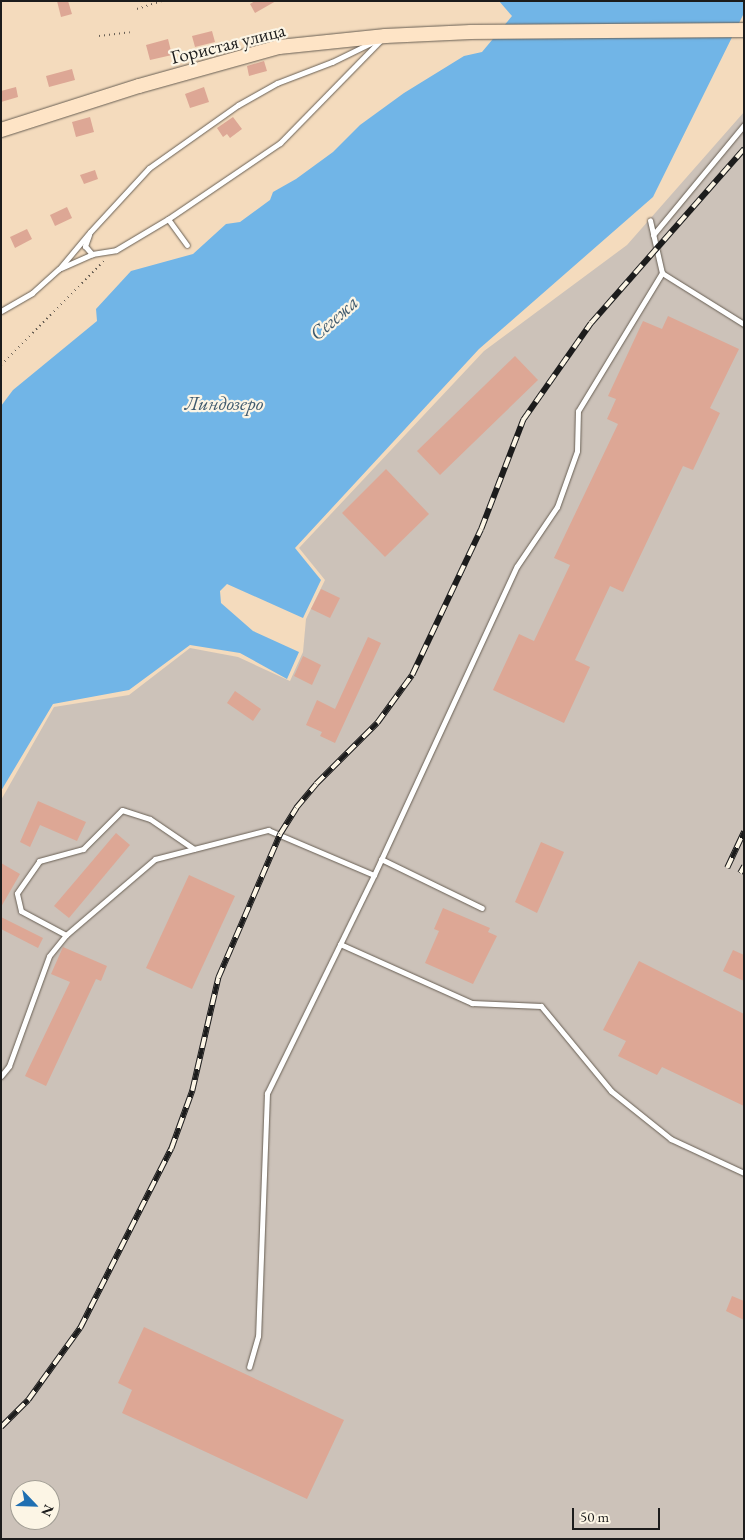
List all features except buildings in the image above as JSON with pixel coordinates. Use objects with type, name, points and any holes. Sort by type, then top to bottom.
[{"type":"street","name":"Гористая улица","points":[[1,130],[139,86],[279,47],[385,36],[471,32],[744,30]]},
{"type":"lane","points":[[59,269],[92,254],[116,250],[168,219],[280,143],[385,36]]},
{"type":"lane","points":[[1,311],[32,293],[59,269],[149,168],[238,105],[277,83],[332,62],[385,36]]},
{"type":"lane","points":[[653,235],[744,125]]},
{"type":"lane","points":[[168,219],[186,245]]},
{"type":"lane","points":[[249,1367],[258,1336],[267,1093],[374,875],[517,566],[557,507],[576,451],[578,411],[662,273],[650,220]]},
{"type":"lane","points":[[90,232],[85,246],[92,254]]},
{"type":"lane","points":[[662,273],[744,324]]},
{"type":"lane","points":[[66,935],[21,911],[17,893],[39,861],[83,849],[122,810],[150,819],[194,849]]},
{"type":"lane","points":[[1,1076],[9,1066],[49,956],[66,935],[154,859],[268,830],[374,875]]},
{"type":"lane","points":[[381,859],[482,908]]},
{"type":"lane","points":[[340,944],[472,1003],[541,1006],[611,1091],[671,1139],[744,1173]]},
{"type":"path","points":[[137,8],[162,1]]},
{"type":"path","points":[[99,36],[130,32]]},
{"type":"path","points":[[1,365],[116,250]]},
{"type":"shaded area","points":[[744,112],[744,1539],[1,1539],[1,800],[54,707],[129,695],[190,648],[238,657],[290,681],[303,652],[306,619],[325,580],[299,548],[484,351],[627,245]]},
{"type":"water","name":"Линдозеро","points":[[499,1],[744,1],[744,13],[653,197],[479,349],[295,548],[321,580],[303,618],[227,584],[220,591],[221,603],[253,631],[299,652],[287,679],[240,653],[190,645],[129,690],[53,704],[1,791],[1,406],[13,390],[97,321],[96,309],[131,271],[193,254],[226,224],[240,222],[270,200],[273,192],[296,179],[333,152],[360,125],[404,93],[464,56],[482,52],[512,16]]},
{"type":"railway","points":[[1,1427],[28,1400],[80,1328],[171,1149],[192,1091],[218,978],[280,834],[296,808],[316,784],[377,723],[412,675],[481,529],[523,420],[591,323],[744,149]]},
{"type":"railway","points":[[727,868],[744,832]]},
{"type":"railway","points":[[740,873],[744,866]]},
{"type":"water label","name":"Сегежа","points":[[334,318]]}]
